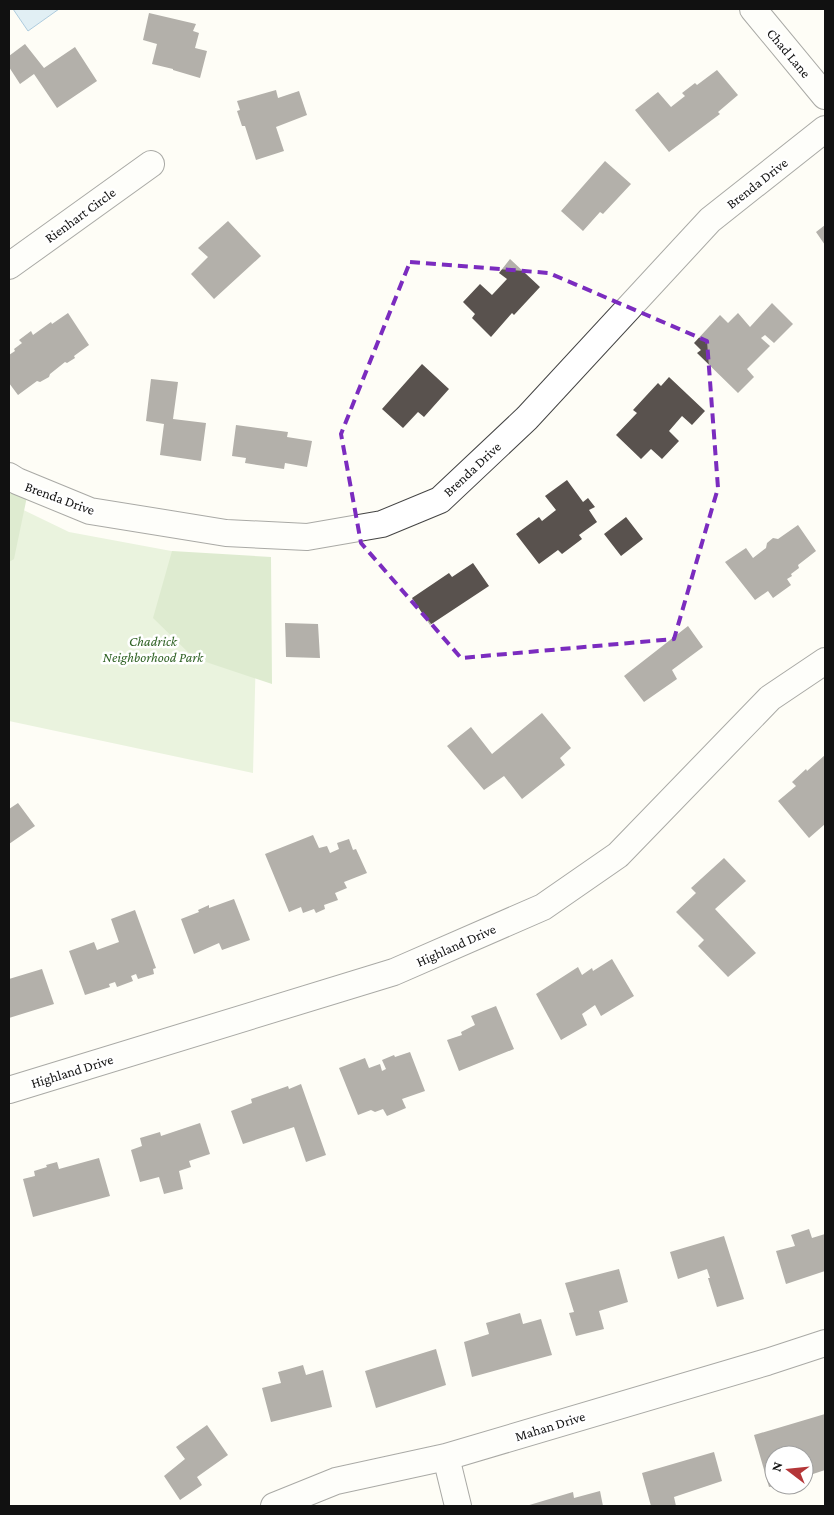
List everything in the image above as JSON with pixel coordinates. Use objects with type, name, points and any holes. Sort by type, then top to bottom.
[{"type":"street","name":"Chad Lane","points":[[753,9],[825,96]]},
{"type":"street","name":"Brenda Drive","points":[[9,476],[90,511],[226,533],[307,537],[382,524],[440,500],[527,418],[710,220],[825,129]]},
{"type":"street","name":"Rienhart Circle","points":[[9,266],[151,164]]},
{"type":"street","name":"Highland Drive","points":[[9,1090],[394,972],[543,908],[618,855],[770,698],[825,661]]},
{"type":"street","name":"Mahan Drive","points":[[274,1506],[336,1481],[446,1457],[825,1343]]},
{"type":"street","points":[[446,1457],[458,1506]]},
{"type":"highlighted area","points":[[410,262],[549,273],[707,341],[718,488],[674,639],[461,658],[361,543],[341,434]]},
{"type":"green space","points":[[9,487],[29,487],[14,559],[9,562]]},
{"type":"green space","name":"Chadrick Neighborhood Park","points":[[9,503],[69,532],[258,567],[253,773],[9,721]]},
{"type":"green space","points":[[172,551],[271,557],[272,684],[194,658],[153,618]]},
{"type":"water","points":[[13,9],[59,9],[28,31]]},
{"type":"building","points":[[149,13],[196,24],[193,31],[199,33],[195,48],[207,51],[200,78],[152,64],[157,44],[143,40]]},
{"type":"building","points":[[25,44],[44,68],[75,47],[97,81],[57,108],[34,74],[20,84],[9,67],[9,56]]},
{"type":"building","points":[[717,70],[738,95],[718,112],[720,114],[669,152],[635,110],[658,92],[671,107],[685,96],[682,93],[695,83],[697,85]]},
{"type":"building","points":[[276,90],[278,98],[299,91],[307,115],[276,127],[284,151],[256,160],[245,126],[242,126],[237,111],[240,110],[237,101]]},
{"type":"building","points":[[605,161],[631,184],[603,214],[600,212],[583,231],[561,211]]},
{"type":"building","points":[[228,221],[261,256],[214,299],[191,274],[208,257],[198,248]]},
{"type":"building","points":[[825,225],[825,245],[816,232]]},
{"type":"building","points":[[510,259],[540,287],[514,315],[512,313],[491,337],[472,318],[475,314],[463,302],[480,284],[492,295],[507,279],[499,273]]},
{"type":"building","points":[[772,303],[793,324],[774,343],[765,335],[761,338],[770,346],[747,369],[754,377],[738,393],[697,353],[701,350],[694,343],[720,315],[728,323],[738,313],[750,327]]},
{"type":"building","points":[[68,313],[89,345],[74,356],[75,358],[67,363],[65,362],[50,374],[49,377],[40,382],[37,381],[18,395],[9,383],[9,355],[22,343],[19,340],[31,331],[33,335]]},
{"type":"building","points":[[422,364],[449,389],[424,417],[418,412],[403,428],[382,409]]},
{"type":"building","points":[[669,377],[705,411],[692,425],[682,416],[669,431],[679,441],[662,459],[651,449],[641,459],[616,435],[637,413],[633,410],[658,383],[661,386]]},
{"type":"building","points":[[151,379],[178,382],[173,419],[206,423],[201,461],[160,455],[164,424],[146,421]]},
{"type":"building","points":[[236,425],[288,432],[287,437],[312,441],[307,467],[285,463],[284,469],[245,463],[246,458],[232,456]]},
{"type":"building","points":[[567,480],[583,502],[588,498],[595,507],[589,510],[597,522],[579,535],[582,539],[562,554],[558,550],[539,564],[516,534],[539,517],[542,521],[556,510],[545,496]]},
{"type":"building","points":[[626,517],[643,539],[621,556],[604,534]]},
{"type":"building","points":[[798,525],[816,551],[798,565],[799,568],[787,579],[791,585],[773,598],[768,591],[755,600],[725,562],[746,548],[753,558],[766,548],[767,543],[773,538],[778,539]]},
{"type":"building","points":[[473,563],[489,586],[430,625],[412,598],[449,573],[452,577]]},
{"type":"building","points":[[285,623],[318,624],[320,658],[286,657]]},
{"type":"building","points":[[688,626],[703,647],[672,670],[677,679],[644,702],[624,676]]},
{"type":"building","points":[[542,713],[571,748],[560,758],[565,765],[522,799],[504,776],[484,790],[447,746],[471,727],[492,754]]},
{"type":"building","points":[[825,755],[825,824],[809,838],[778,801],[796,786],[792,782]]},
{"type":"building","points":[[18,803],[35,826],[9,844],[9,809]]},
{"type":"building","points":[[313,835],[319,848],[327,846],[330,853],[339,849],[337,843],[349,839],[353,850],[356,849],[367,873],[344,882],[347,888],[335,893],[338,900],[324,905],[325,909],[316,913],[314,909],[303,913],[301,907],[289,912],[265,854]]},
{"type":"building","points":[[724,858],[746,881],[715,909],[756,953],[728,977],[698,946],[704,940],[676,912],[696,893],[691,888]]},
{"type":"building","points":[[234,899],[250,940],[222,950],[219,943],[194,954],[181,919],[199,912],[198,910],[209,905],[209,908]]},
{"type":"building","points":[[135,910],[156,968],[153,969],[154,974],[138,979],[136,974],[131,976],[133,981],[117,987],[115,982],[109,984],[110,987],[85,995],[69,951],[94,942],[97,950],[119,942],[111,919]]},
{"type":"building","points":[[612,959],[634,996],[601,1016],[595,1005],[582,1014],[587,1025],[561,1040],[536,994],[578,967],[582,975],[592,968],[593,971]]},
{"type":"building","points":[[42,969],[54,1004],[9,1018],[9,979]]},
{"type":"building","points":[[496,1006],[514,1049],[459,1071],[447,1040],[462,1035],[461,1032],[475,1025],[471,1016]]},
{"type":"building","points":[[410,1052],[425,1091],[402,1099],[406,1108],[387,1116],[383,1109],[375,1112],[371,1110],[358,1115],[339,1068],[365,1058],[369,1068],[380,1064],[382,1071],[386,1069],[382,1060],[394,1055],[395,1057]]},
{"type":"building","points":[[301,1084],[326,1155],[306,1162],[294,1127],[243,1144],[231,1111],[252,1103],[251,1099],[288,1086],[289,1089]]},
{"type":"building","points":[[200,1123],[210,1154],[189,1161],[191,1167],[179,1171],[183,1189],[164,1194],[159,1177],[140,1182],[131,1150],[142,1146],[140,1138],[160,1132],[161,1136]]},
{"type":"building","points":[[99,1158],[110,1196],[33,1217],[23,1179],[35,1176],[34,1171],[47,1167],[46,1165],[57,1162],[59,1169]]},
{"type":"building","points":[[809,1229],[812,1238],[825,1234],[825,1271],[786,1284],[776,1251],[795,1246],[791,1235]]},
{"type":"building","points":[[724,1236],[744,1299],[717,1307],[707,1269],[678,1279],[670,1252]]},
{"type":"building","points":[[619,1269],[628,1302],[599,1311],[604,1329],[576,1336],[569,1313],[574,1312],[565,1283]]},
{"type":"building","points":[[520,1313],[523,1324],[541,1319],[552,1355],[472,1377],[464,1342],[489,1334],[486,1323]]},
{"type":"building","points":[[436,1349],[446,1385],[376,1408],[365,1371]]},
{"type":"building","points":[[303,1365],[306,1375],[323,1370],[332,1407],[271,1422],[262,1388],[281,1383],[278,1372]]},
{"type":"building","points":[[825,1414],[825,1470],[814,1474],[814,1445],[764,1445],[764,1470],[754,1435]]},
{"type":"building","points":[[207,1425],[228,1455],[197,1477],[202,1485],[180,1500],[164,1476],[185,1459],[176,1447]]},
{"type":"building","points":[[714,1452],[722,1481],[674,1497],[676,1506],[651,1506],[642,1473]]},
{"type":"building","points":[[600,1491],[603,1506],[526,1506],[573,1492],[574,1498]]}]
